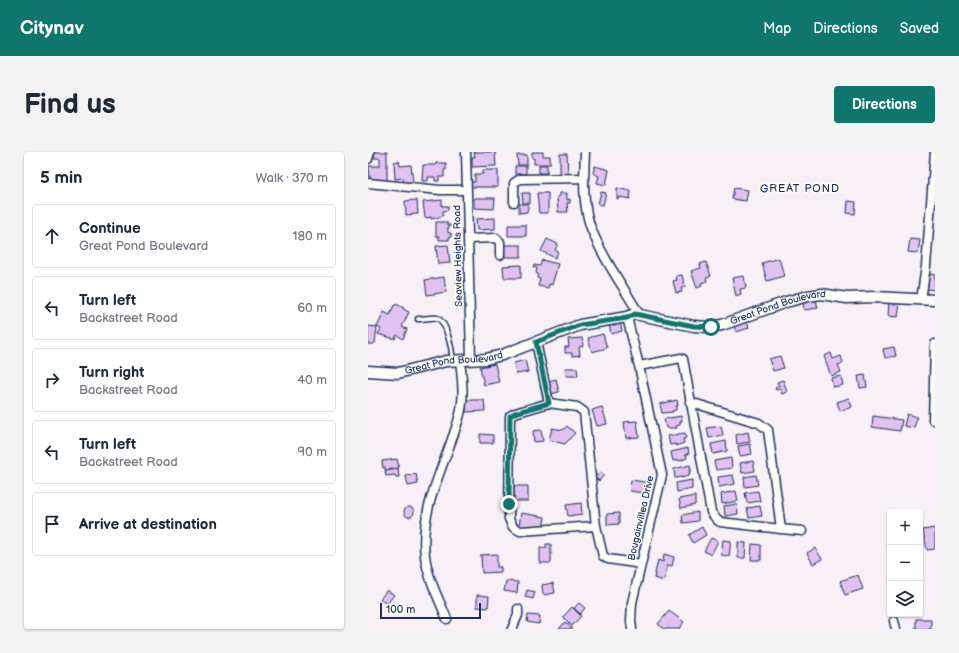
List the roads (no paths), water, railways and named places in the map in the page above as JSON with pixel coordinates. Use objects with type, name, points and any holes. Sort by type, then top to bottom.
[{"type":"street","points":[[368,159],[370,152]]},
{"type":"street","name":"Seaview Heights Road","points":[[466,152],[471,360]]},
{"type":"street","points":[[585,152],[584,178],[586,208],[591,228],[611,267],[639,314]]},
{"type":"street","points":[[921,300],[926,266],[935,152]]},
{"type":"street","points":[[514,202],[514,182],[520,179],[584,178]]},
{"type":"street","points":[[368,184],[440,190],[467,190]]},
{"type":"street","points":[[468,239],[496,238],[500,242],[500,255]]},
{"type":"street","name":"Great Pond Boulevard","points":[[368,371],[398,373],[457,360],[486,359],[502,355],[580,325],[627,318],[635,314],[694,326],[711,327],[722,325],[786,302],[821,294],[847,298],[874,297],[935,300]]},
{"type":"street","name":"Bougainvillea Drive","points":[[627,318],[639,366],[662,475],[632,603],[632,625]]},
{"type":"street","points":[[536,342],[549,403]]},
{"type":"street","points":[[933,420],[935,344]]},
{"type":"street","points":[[639,366],[682,359],[713,516],[720,522],[802,532]]},
{"type":"street","points":[[447,619],[430,578],[425,556],[425,526],[434,491],[460,417],[462,380],[457,360]]},
{"type":"street","points":[[690,402],[759,423],[768,430],[781,529]]},
{"type":"street","points":[[596,526],[520,531],[513,526],[509,519],[510,416],[515,413],[549,403],[578,407],[584,412],[596,526],[603,556],[608,559],[641,564]]},
{"type":"street","points":[[512,629],[518,615],[518,609]]},
{"type":"street","points":[[626,629],[632,625]]},
{"type":"lane","points":[[418,319],[438,318],[443,322],[457,360]]},
{"type":"district","name":"GREAT POND","points":[[800,188]]}]
